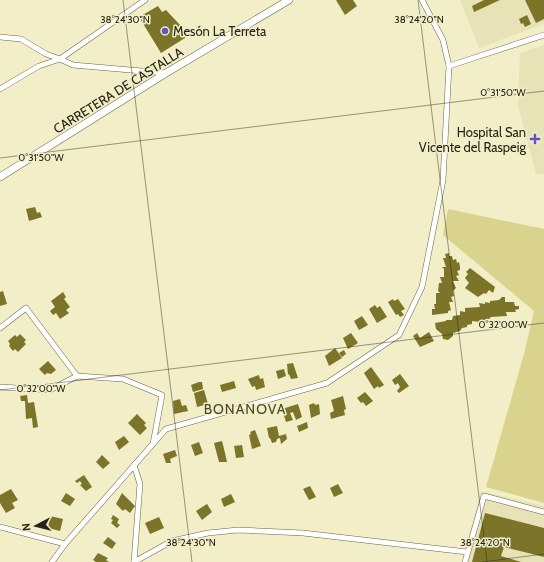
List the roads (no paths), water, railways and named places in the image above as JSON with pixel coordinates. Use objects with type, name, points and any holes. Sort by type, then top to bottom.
[{"type":"main road","name":"CARRETERA DE CASTALLA","points":[[0,177],[166,73],[289,0]]},
{"type":"street","points":[[0,88],[39,66],[60,59],[145,0]]},
{"type":"street","points":[[52,562],[65,544],[166,429],[328,383],[399,335],[422,287],[443,180],[449,66],[443,40],[422,0]]},
{"type":"street","points":[[449,66],[544,35]]},
{"type":"street","points":[[0,37],[21,39],[46,54],[73,65],[166,73]]},
{"type":"street","points":[[0,328],[26,308],[77,376]]},
{"type":"street","points":[[0,386],[50,390],[77,376],[122,379],[162,395],[153,445]]},
{"type":"street","points":[[134,465],[140,484],[134,562]]},
{"type":"street","points":[[465,562],[484,496],[544,512]]},
{"type":"street","points":[[0,527],[65,544]]},
{"type":"street","points":[[134,562],[172,541],[208,533],[238,530],[303,533],[467,552]]},
{"type":"place","name":"Mesón La Terreta","points":[[165,31]]},
{"type":"place","name":"Hospital San Vicente del Raspeig","points":[[535,139]]},
{"type":"district","name":"BONANOVA","points":[[245,409]]}]
